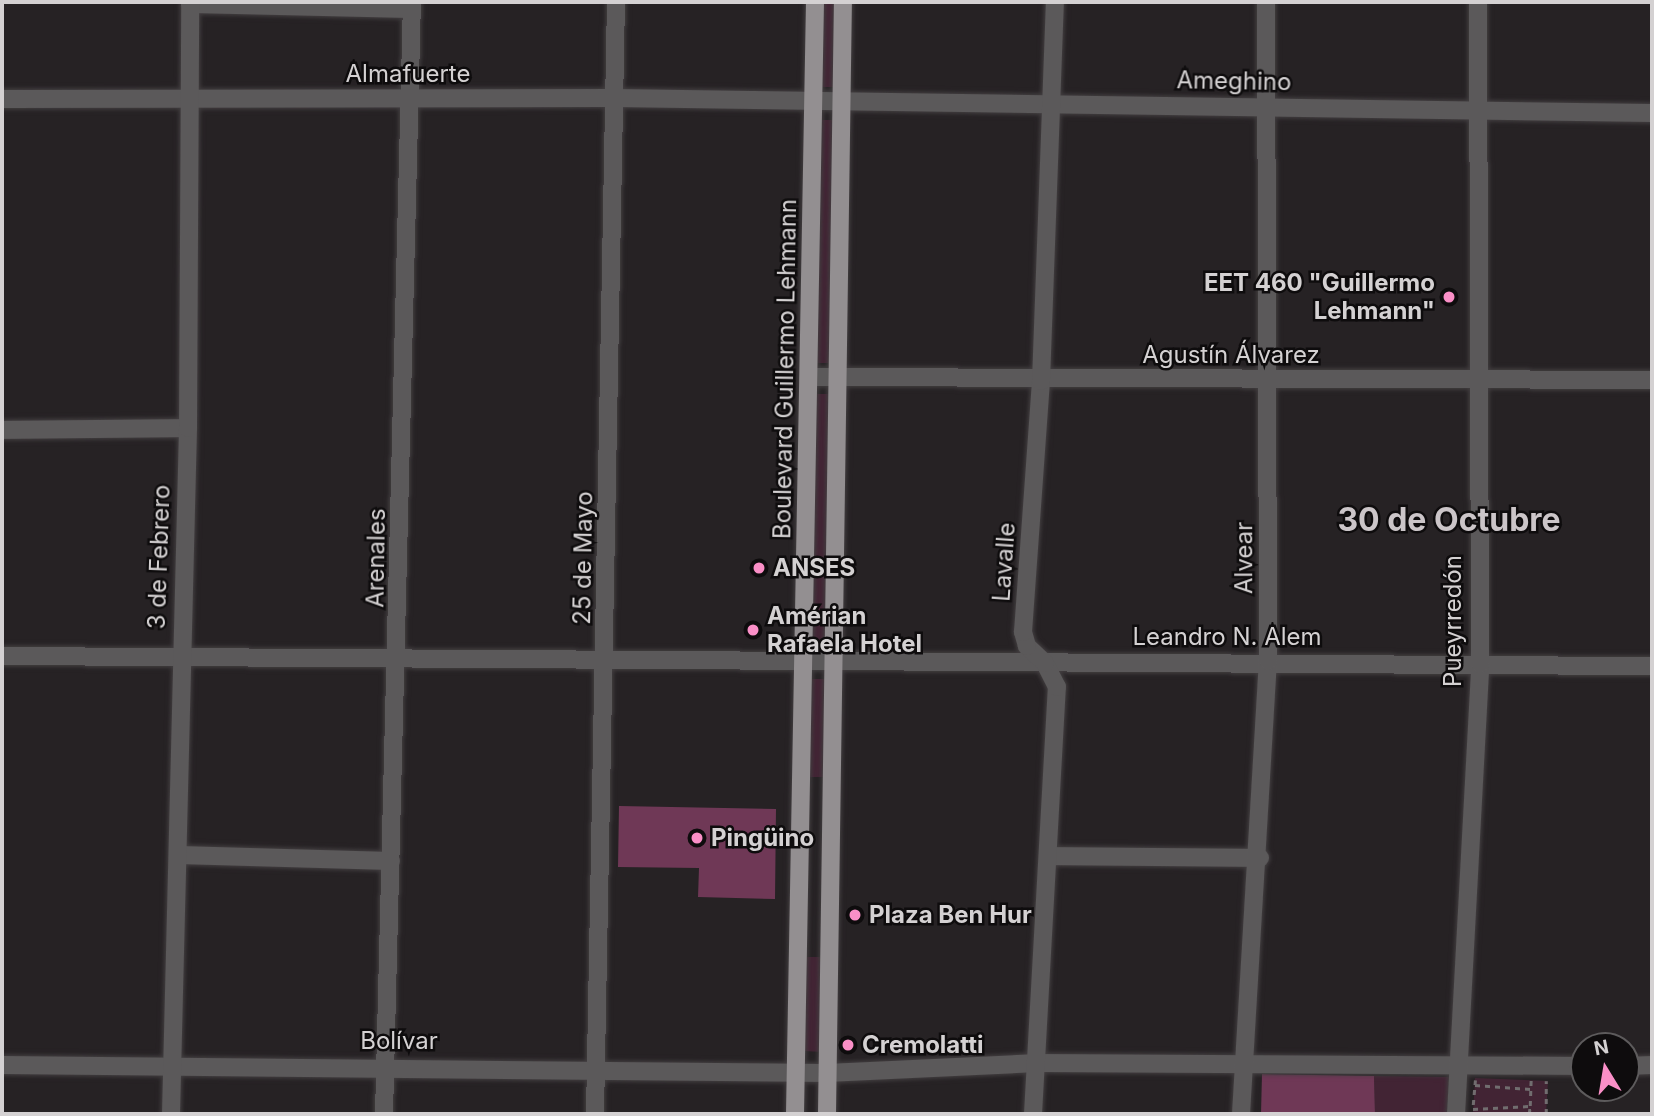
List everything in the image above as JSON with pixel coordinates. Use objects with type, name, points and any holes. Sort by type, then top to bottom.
[{"type":"main road","name":"Boulevard Guillermo Lehmann","points":[[795,1114],[811,377],[815,2]]},
{"type":"main road","points":[[827,1114],[840,380],[843,2]]},
{"type":"main road","points":[[802,787],[832,788]]},
{"type":"main road","points":[[797,943],[830,945]]},
{"type":"street","name":"25 de Mayo","points":[[595,1114],[606,659],[616,2]]},
{"type":"street","name":"Lavalle","points":[[1034,1114],[1050,856],[1057,687],[1045,663],[1027,646],[1023,632],[1041,381],[1055,2]]},
{"type":"street","name":"Alvear","points":[[1241,1114],[1260,858],[1268,661],[1266,2]]},
{"type":"street","name":"Pueyrredón","points":[[1465,1112],[1460,1068],[1480,664],[1475,379],[1475,110],[1478,2]]},
{"type":"street","points":[[190,3],[412,5]]},
{"type":"street","name":"3 de Febrero","points":[[171,1114],[179,855],[179,657],[188,428],[190,3]]},
{"type":"street","name":"Arenales","points":[[384,1114],[398,658],[412,5]]},
{"type":"street","name":"Almafuerte","points":[[2,99],[614,98],[815,104]]},
{"type":"street","name":"Ameghino","points":[[815,104],[1052,103],[1652,113]]},
{"type":"street","name":"Agustín Álvarez","points":[[811,377],[840,380],[1041,381],[1652,380]]},
{"type":"street","points":[[2,430],[188,428]]},
{"type":"street","name":"Leandro N. Alem","points":[[2,656],[606,659],[834,665],[1268,661],[1652,666]]},
{"type":"street","points":[[179,855],[391,861]]},
{"type":"street","points":[[1050,856],[1260,858]]},
{"type":"street","name":"Bolívar","points":[[2,1065],[596,1067],[796,1073],[1037,1063],[1460,1068],[1570,1066]]},
{"type":"path","points":[[1465,1112],[1475,1078],[1503,1079]]},
{"type":"path","points":[[1517,1079],[1548,1081],[1546,1114]]},
{"type":"path","points":[[1529,1114],[1531,1080]]},
{"type":"path","points":[[1475,1085],[1531,1089]]},
{"type":"path","points":[[1465,1112],[1530,1106]]},
{"type":"path","points":[[1465,1112],[1473,1114]]},
{"type":"shaded area","points":[[819,2],[837,2],[837,87],[819,87]]},
{"type":"shaded area","points":[[820,120],[838,120],[835,363],[817,363]]},
{"type":"shaded area","points":[[816,394],[834,394],[828,646],[811,646]]},
{"type":"shaded area","points":[[811,679],[829,679],[826,777],[809,777]]},
{"type":"shaded area","points":[[805,957],[823,957],[822,1052],[804,1051]]},
{"type":"shaded area","points":[[1374,1076],[1449,1077],[1447,1114],[1375,1114]]},
{"type":"shaded area","points":[[1475,1078],[1548,1081],[1546,1114],[1473,1114]]},
{"type":"building","name":"Pingüino","points":[[619,806],[776,809],[775,899],[698,897],[699,868],[618,867]]},
{"type":"building","points":[[1262,1074],[1374,1076],[1375,1114],[1261,1114]]},
{"type":"place","name":"EET 460 \"Guillermo Lehmann\"","points":[[1449,297]]},
{"type":"place","name":"ANSES","points":[[759,568]]},
{"type":"place","name":"Amérian Rafaela Hotel","points":[[753,630]]},
{"type":"place","name":"Pingüino","points":[[697,838]]},
{"type":"place","name":"Plaza Ben Hur","points":[[855,915]]},
{"type":"place","name":"Cremolatti","points":[[848,1045]]},
{"type":"district","name":"30 de Octubre","points":[[1449,520]]}]
